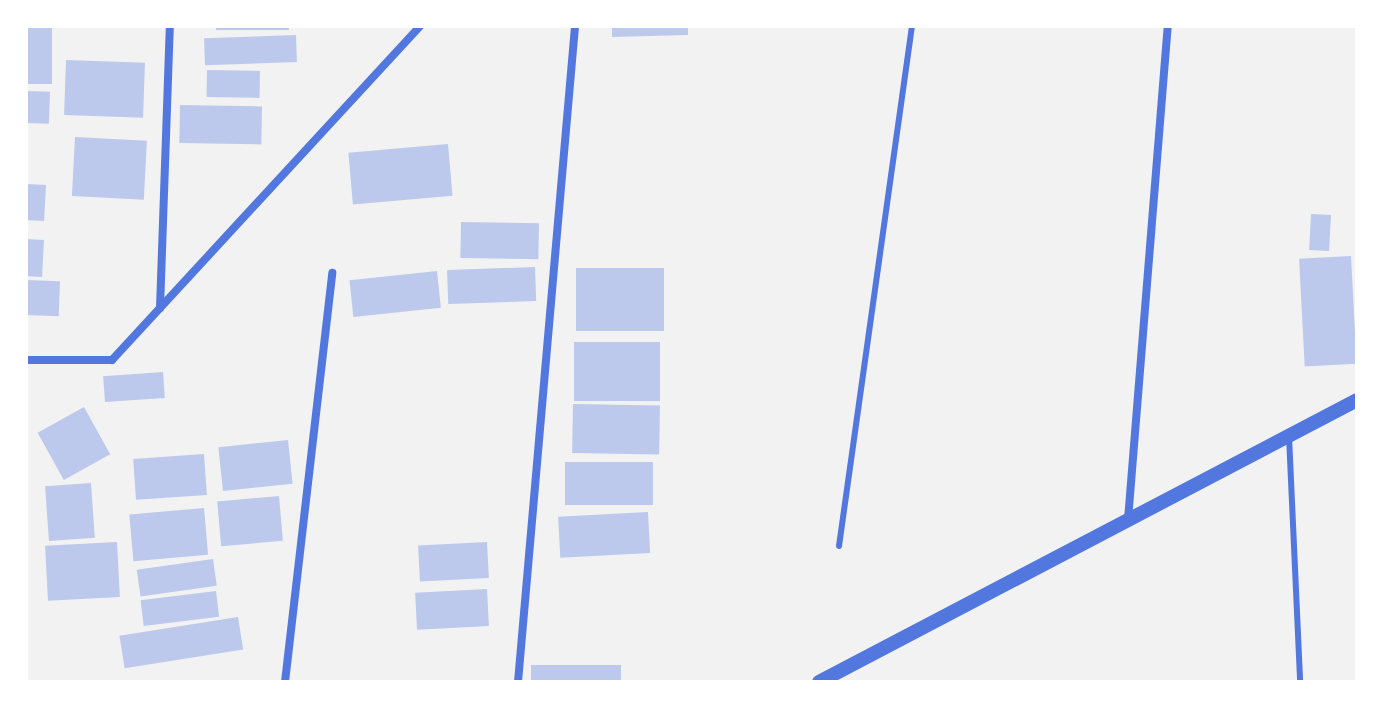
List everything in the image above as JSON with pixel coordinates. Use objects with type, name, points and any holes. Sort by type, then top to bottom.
[{"type":"street","points":[[160,308],[170,26]]},
{"type":"street","points":[[26,360],[112,360],[420,26]]},
{"type":"street","points":[[518,682],[575,26]]},
{"type":"street","points":[[1128,521],[1168,26]]},
{"type":"street","points":[[285,682],[332,273]]},
{"type":"street","points":[[819,682],[1357,400]]},
{"type":"lane","points":[[839,546],[912,26]]},
{"type":"lane","points":[[1289,436],[1300,682]]},
{"type":"building","points":[[26,26],[52,26],[52,84],[26,84]]},
{"type":"building","points":[[216,26],[289,26],[289,30],[216,30]]},
{"type":"building","points":[[612,26],[688,26],[688,35],[612,37]]},
{"type":"building","points":[[296,35],[297,62],[205,65],[204,38]]},
{"type":"building","points":[[66,60],[145,63],[143,118],[64,115]]},
{"type":"building","points":[[207,70],[260,71],[260,98],[207,97]]},
{"type":"building","points":[[26,91],[50,92],[49,124],[26,123]]},
{"type":"building","points":[[180,105],[262,106],[261,144],[179,143]]},
{"type":"building","points":[[75,137],[147,141],[144,200],[72,196]]},
{"type":"building","points":[[448,144],[453,196],[353,205],[348,153]]},
{"type":"building","points":[[26,184],[46,185],[44,221],[26,220]]},
{"type":"building","points":[[1311,214],[1331,215],[1329,251],[1309,250]]},
{"type":"building","points":[[461,222],[539,223],[538,259],[460,258]]},
{"type":"building","points":[[26,239],[44,240],[42,277],[26,276]]},
{"type":"building","points":[[1351,256],[1357,364],[1305,367],[1299,259]]},
{"type":"building","points":[[535,267],[536,301],[448,304],[447,270]]},
{"type":"building","points":[[576,268],[664,268],[664,331],[576,331]]},
{"type":"building","points":[[437,271],[441,308],[353,317],[349,280]]},
{"type":"building","points":[[26,280],[60,281],[59,316],[26,315]]},
{"type":"building","points":[[574,342],[660,342],[660,401],[574,401]]},
{"type":"building","points":[[163,372],[165,398],[105,402],[103,376]]},
{"type":"building","points":[[573,404],[660,406],[659,455],[572,453]]},
{"type":"building","points":[[84,407],[110,454],[64,480],[38,433]]},
{"type":"building","points":[[288,440],[293,484],[223,491],[218,447]]},
{"type":"building","points":[[204,454],[207,495],[136,500],[133,459]]},
{"type":"building","points":[[565,462],[653,462],[653,505],[565,505]]},
{"type":"building","points":[[91,483],[95,538],[49,541],[45,486]]},
{"type":"building","points":[[279,496],[283,541],[221,546],[217,501]]},
{"type":"building","points":[[204,508],[208,555],[133,561],[129,515]]},
{"type":"building","points":[[648,512],[650,553],[560,558],[558,517]]},
{"type":"building","points":[[117,542],[120,597],[48,601],[45,546]]},
{"type":"building","points":[[487,542],[489,578],[420,582],[418,546]]},
{"type":"building","points":[[213,559],[217,586],[141,596],[137,570]]},
{"type":"building","points":[[487,589],[489,626],[417,630],[415,593]]},
{"type":"building","points":[[216,591],[219,617],[144,626],[141,600]]},
{"type":"building","points":[[238,617],[243,650],[125,668],[119,636]]},
{"type":"building","points":[[531,665],[621,665],[621,682],[531,682]]}]
